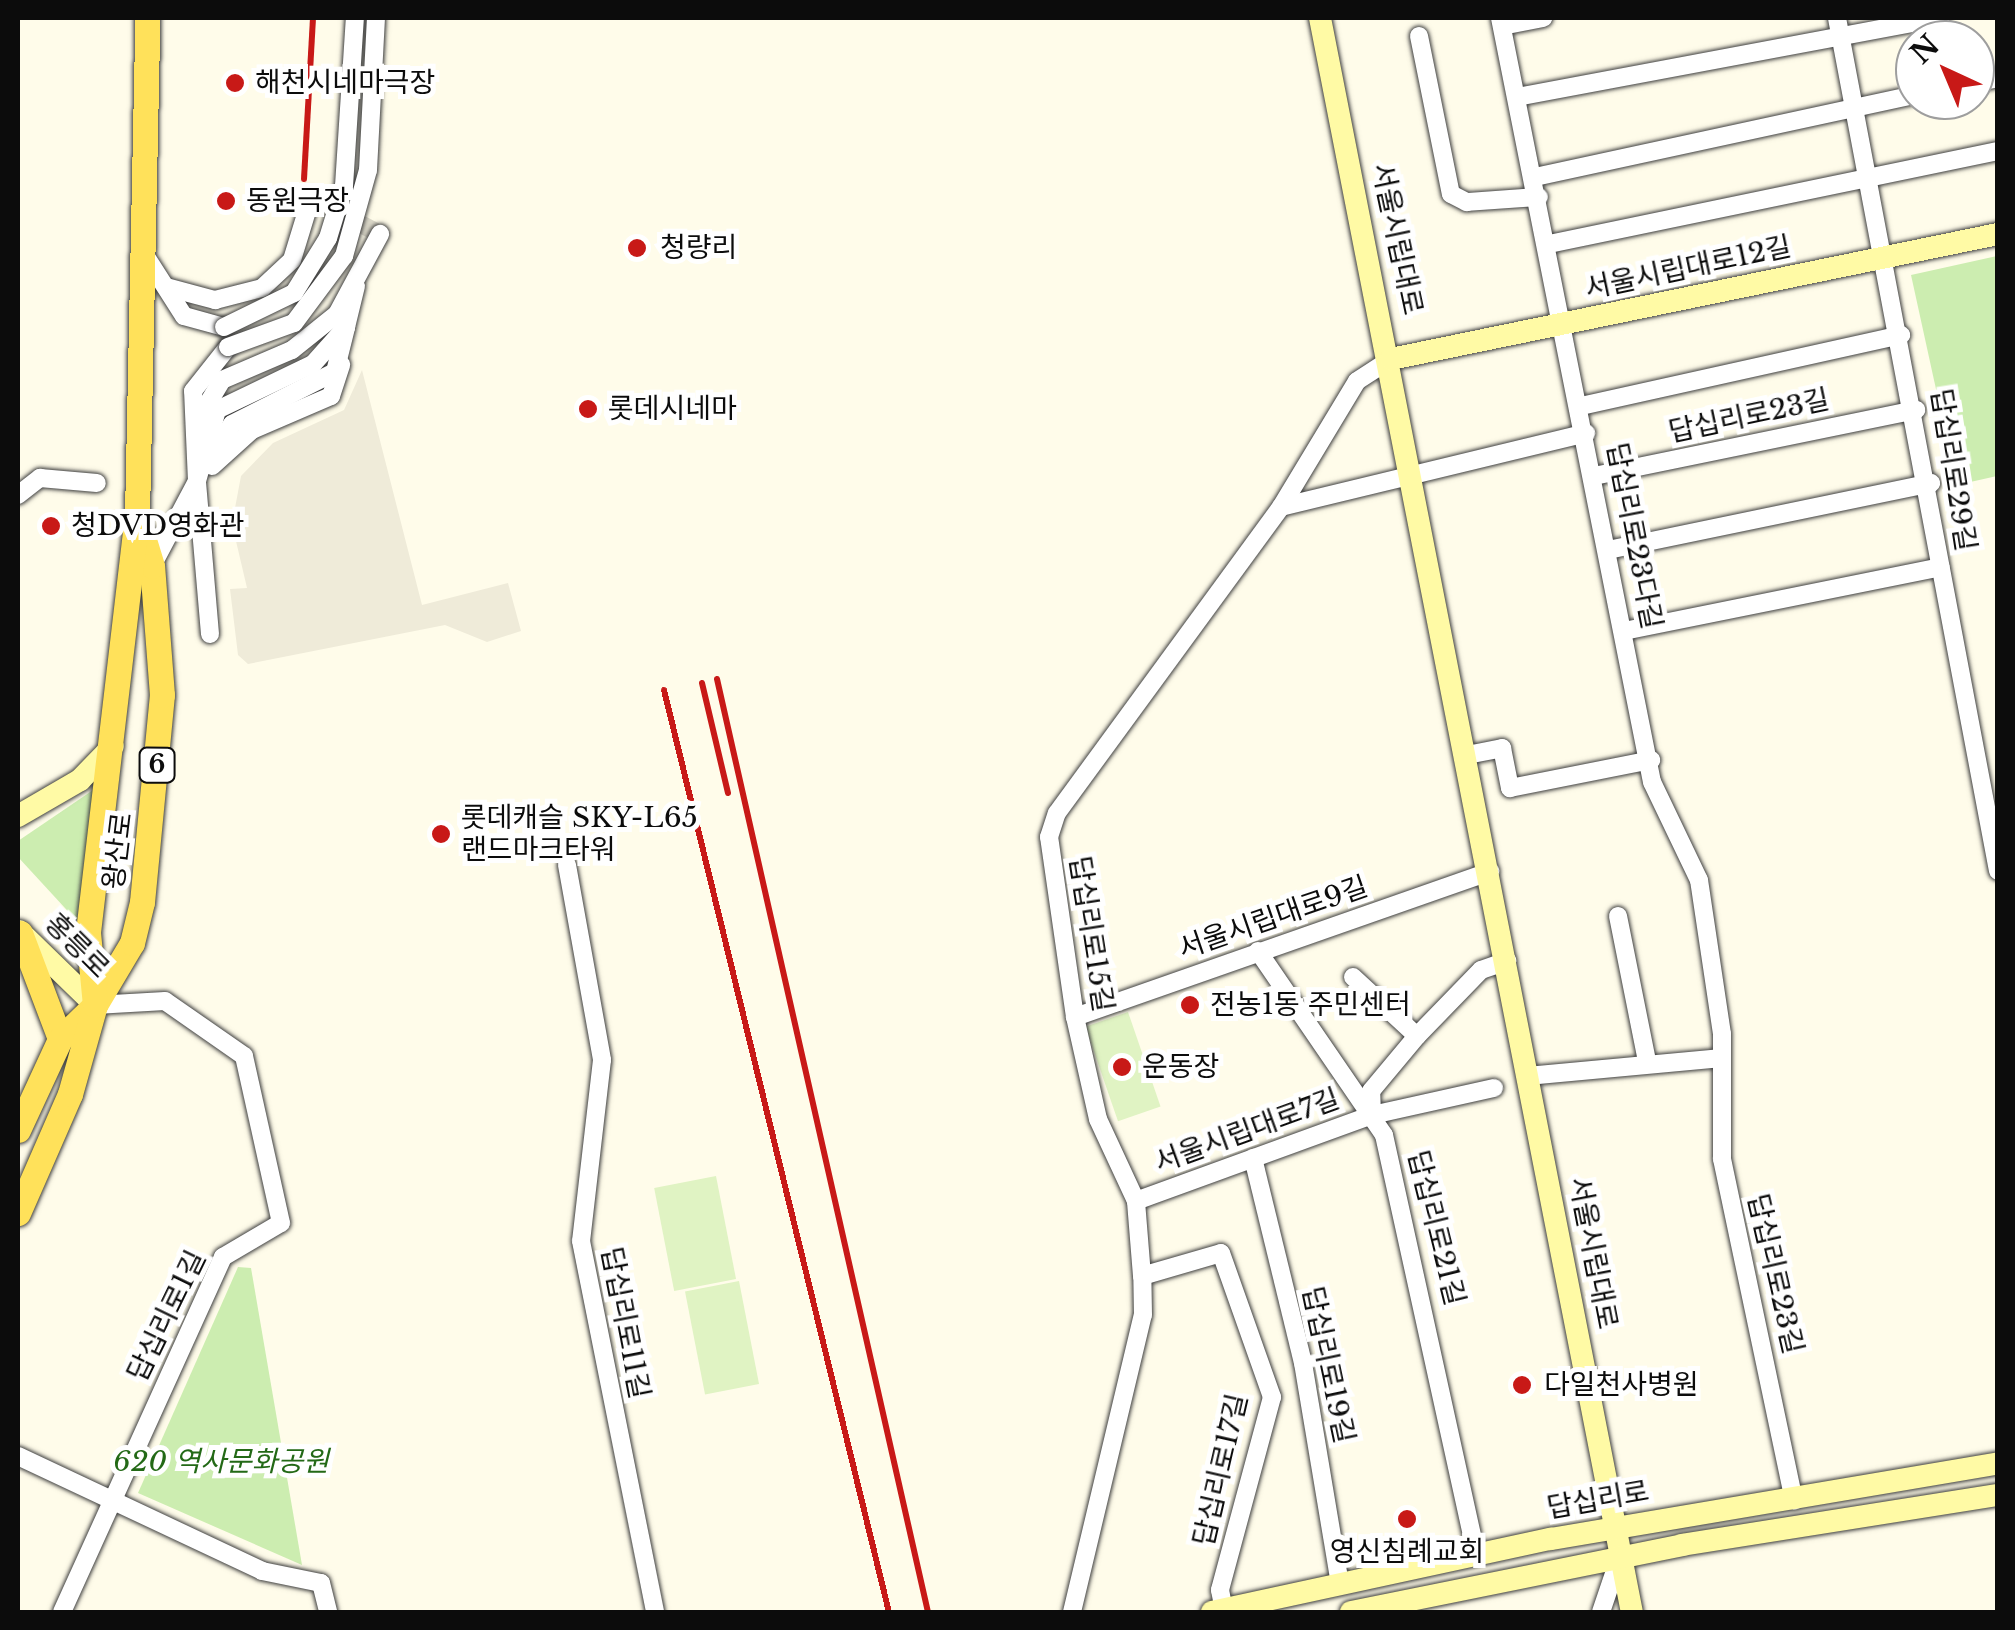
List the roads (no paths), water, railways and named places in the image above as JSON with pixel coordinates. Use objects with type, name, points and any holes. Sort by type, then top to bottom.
[{"type":"main road","name":"서울시립대로","points":[[1320,18],[1414,474],[1632,1612]]},
{"type":"main road","name":"왕산로","points":[[18,1213],[70,1094],[95,1005],[88,932],[137,515],[143,22]]},
{"type":"main road","name":"서울시립대로12길","points":[[1391,359],[1563,327],[1998,234]]},
{"type":"main road","name":"왕산로","points":[[18,1130],[60,1039],[95,1005],[132,943],[153,829],[162,695],[152,566],[137,515]]},
{"type":"main road","points":[[18,816],[80,780],[112,746]]},
{"type":"main road","points":[[19,931],[60,1039]]},
{"type":"main road","name":"홍릉로","points":[[19,931],[95,1005]]},
{"type":"main road","name":"답십리로","points":[[1218,1611],[1614,1528],[1794,1502],[1998,1463]]},
{"type":"main road","points":[[1352,1612],[1620,1556],[1998,1495]]},
{"type":"street","points":[[140,246],[166,287],[198,326],[224,327],[294,293],[328,238],[344,186],[356,18]]},
{"type":"street","points":[[210,634],[194,426],[197,382],[228,347],[294,323],[344,256],[368,170],[376,18]]},
{"type":"street","points":[[1501,22],[1543,18]]},
{"type":"street","points":[[1517,97],[1839,25],[1940,18]]},
{"type":"street","name":"답십리로23다길","points":[[1501,22],[1651,760],[1666,824],[1699,880],[1721,1058]]},
{"type":"street","name":"답십리로29길","points":[[1839,25],[1931,484],[1941,567],[1998,870]]},
{"type":"street","points":[[1419,36],[1452,194],[1467,202],[1539,197]]},
{"type":"street","points":[[1535,177],[1895,98]]},
{"type":"street","points":[[1549,244],[1998,151]]},
{"type":"street","points":[[166,287],[214,300],[262,288],[292,260],[310,198]]},
{"type":"street","points":[[152,566],[197,480],[232,424],[318,386],[341,364],[356,286],[380,234]]},
{"type":"street","points":[[194,426],[222,380],[302,344],[356,286]]},
{"type":"street","points":[[197,480],[217,410],[308,367],[346,327]]},
{"type":"street","points":[[1581,406],[1901,335]]},
{"type":"street","name":"답십리로15길","points":[[1072,1612],[1143,1315],[1136,1201],[1098,1118],[1075,1017],[1050,867],[1058,813],[1281,507],[1357,381],[1391,359]]},
{"type":"street","name":"답십리로23길","points":[[1594,476],[1916,410]]},
{"type":"street","points":[[1281,507],[1586,434]]},
{"type":"street","points":[[18,496],[40,478],[97,484]]},
{"type":"street","points":[[1608,550],[1931,484]]},
{"type":"street","points":[[1624,631],[1941,567]]},
{"type":"street","points":[[1467,755],[1502,748],[1510,788],[1651,760]]},
{"type":"street","name":"답십리로11길","points":[[567,865],[602,1060],[581,1241],[655,1612]]},
{"type":"street","name":"서울시립대로9길","points":[[1075,1017],[1490,872]]},
{"type":"street","points":[[1618,916],[1647,1061]]},
{"type":"street","name":"답십리로21길","points":[[1258,951],[1354,1102],[1372,1115],[1440,1361],[1476,1555]]},
{"type":"street","points":[[1372,1115],[1371,1090],[1481,970],[1506,961]]},
{"type":"street","points":[[1353,977],[1418,1036]]},
{"type":"street","name":"답십리로1길","points":[[62,1612],[224,1257],[281,1223],[247,1060],[165,1001],[95,1005]]},
{"type":"street","points":[[1528,1076],[1647,1061],[1721,1058]]},
{"type":"street","name":"답십리로23길","points":[[1721,1058],[1722,1159],[1794,1502]]},
{"type":"street","name":"서울시립대로7길","points":[[1136,1201],[1372,1115],[1494,1088]]},
{"type":"street","name":"답십리로19길","points":[[1253,1158],[1302,1364],[1340,1585]]},
{"type":"street","name":"답십리로17길","points":[[1142,1276],[1221,1253],[1272,1398],[1220,1590],[1218,1611]]},
{"type":"street","points":[[18,1456],[262,1571],[321,1583],[328,1612]]},
{"type":"street","points":[[1601,1612],[1620,1556]]},
{"type":"tunnel","points":[[311,198],[380,234]]},
{"type":"railway","points":[[304,179],[313,18]]},
{"type":"railway","points":[[717,679],[928,1612]]},
{"type":"railway","points":[[702,683],[728,793]]},
{"type":"railway","points":[[664,690],[889,1612]]},
{"type":"place","name":"해천시네마극장","points":[[235,83]]},
{"type":"place","name":"동원극장","points":[[226,201]]},
{"type":"place","name":"청량리","points":[[637,248]]},
{"type":"place","name":"롯데시네마","points":[[588,409]]},
{"type":"place","name":"청DVD영화관","points":[[51,526]]},
{"type":"place","name":"롯데캐슬 SKY-L65 랜드마크타워","points":[[441,834]]},
{"type":"place","name":"전농1동 주민센터","points":[[1190,1005]]},
{"type":"place","name":"운동장","points":[[1122,1067]]},
{"type":"place","name":"다일천사병원","points":[[1522,1385]]},
{"type":"place","name":"영신침례교회","points":[[1407,1519]]},
{"type":"park label","name":"620 역사문화공원","points":[[221,1462]]}]
